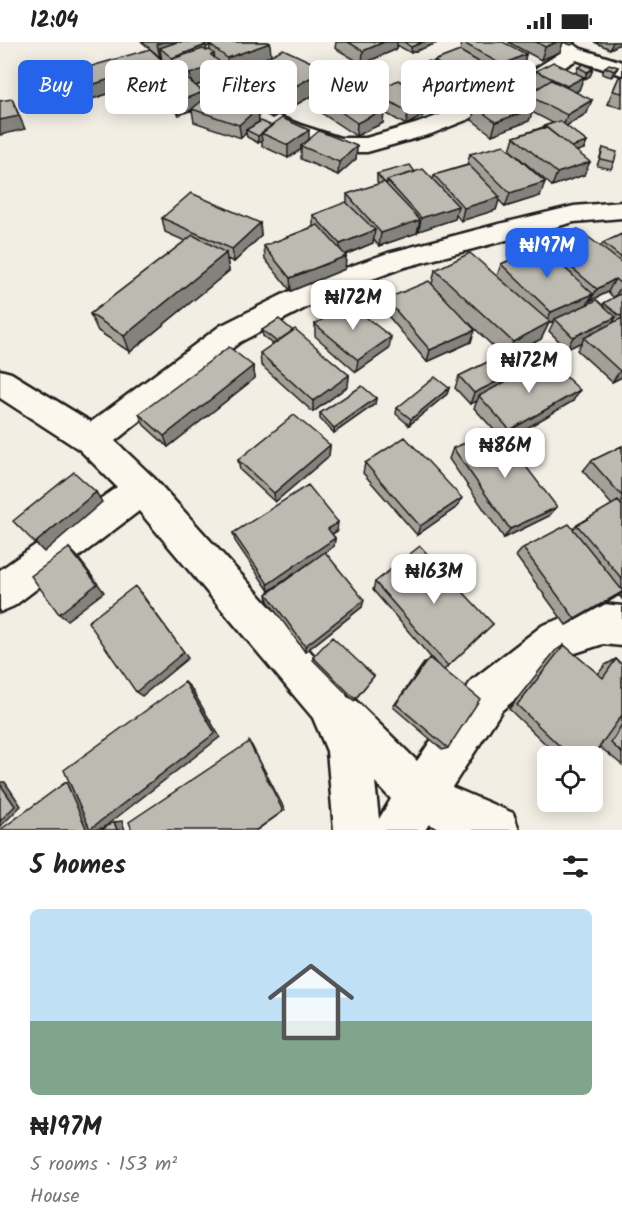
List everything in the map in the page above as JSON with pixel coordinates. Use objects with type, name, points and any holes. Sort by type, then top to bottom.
[{"type":"street","points":[[255,114],[338,144],[366,144],[423,129],[515,94],[543,72],[565,48],[622,69]]},
{"type":"street","points":[[93,440],[230,334],[322,287],[397,260],[518,228],[574,214],[622,210]]},
{"type":"street","points":[[0,382],[93,440],[142,489],[328,703],[410,813],[496,830]]},
{"type":"street","points":[[0,593],[142,489]]},
{"type":"street","points":[[410,813],[487,695],[557,639],[603,624],[622,626]]},
{"type":"street","points":[[328,703],[350,750],[357,830]]},
{"type":"building","points":[[177,42],[201,42],[206,45],[172,58],[160,48]]},
{"type":"building","points":[[214,42],[270,43],[227,58],[209,44]]},
{"type":"building","points":[[348,42],[384,42],[363,51]]},
{"type":"building","points":[[404,42],[423,42],[411,47]]},
{"type":"building","points":[[462,42],[503,42],[526,54],[513,60],[493,60]]},
{"type":"building","points":[[536,42],[557,42],[545,47]]},
{"type":"building","points":[[150,49],[162,60],[112,60]]},
{"type":"building","points":[[203,49],[210,50],[214,54],[211,55],[217,60],[200,60],[200,70],[190,74],[188,60],[172,59]]},
{"type":"building","points":[[283,49],[309,61],[309,79],[297,85],[297,60],[261,60]]},
{"type":"building","points":[[460,51],[475,60],[437,60]]},
{"type":"building","points":[[105,62],[105,81],[93,84],[93,66]]},
{"type":"building","points":[[553,62],[584,77],[567,86],[536,71]]},
{"type":"building","points":[[584,64],[593,69],[587,72],[578,67]]},
{"type":"building","points":[[609,64],[618,67],[614,71],[605,67]]},
{"type":"building","points":[[619,77],[622,77],[622,93],[613,91]]},
{"type":"building","points":[[188,80],[200,90],[200,93],[188,98]]},
{"type":"building","points":[[398,80],[401,82],[401,108],[389,101],[389,84]]},
{"type":"building","points":[[551,80],[592,100],[567,115],[536,100],[536,89]]},
{"type":"building","points":[[12,99],[19,116],[0,120],[0,101]]},
{"type":"building","points":[[200,102],[200,112],[192,109]]},
{"type":"building","points":[[207,114],[251,114],[239,125]]},
{"type":"building","points":[[344,114],[376,114],[357,123]]},
{"type":"building","points":[[485,114],[518,114],[496,122]]},
{"type":"building","points":[[282,118],[309,130],[288,145],[261,133]]},
{"type":"building","points":[[261,121],[272,126],[258,136],[246,130]]},
{"type":"building","points":[[560,121],[587,142],[571,147],[544,126]]},
{"type":"building","points":[[546,127],[590,162],[557,173],[514,137]]},
{"type":"building","points":[[319,131],[357,146],[339,162],[301,146]]},
{"type":"building","points":[[504,145],[545,182],[510,193],[470,154]]},
{"type":"building","points":[[603,148],[617,152],[614,162],[600,159]]},
{"type":"building","points":[[410,165],[415,172],[387,180],[387,183],[377,174]]},
{"type":"building","points":[[469,165],[500,197],[464,208],[434,175]]},
{"type":"building","points":[[423,169],[458,206],[421,218],[387,180]]},
{"type":"building","points":[[384,182],[420,220],[381,233],[347,194]]},
{"type":"building","points":[[191,193],[260,223],[232,249],[162,218]]},
{"type":"building","points":[[346,202],[375,230],[340,244],[313,215]]},
{"type":"building","points":[[318,225],[346,256],[290,278],[264,246]]},
{"type":"building","points":[[578,229],[622,263],[622,285],[615,279],[597,289],[545,245]]},
{"type":"building","points":[[622,234],[622,258],[603,243]]},
{"type":"building","points":[[193,235],[226,253],[124,336],[90,314]]},
{"type":"building","points":[[528,240],[537,249],[521,256],[511,246]]},
{"type":"building","points":[[542,247],[593,294],[551,312],[501,264]]},
{"type":"building","points":[[470,253],[550,322],[513,342],[435,270]]},
{"type":"building","points":[[429,281],[475,330],[430,350],[386,299]]},
{"type":"building","points":[[622,293],[622,315],[620,316],[604,303]]},
{"type":"building","points":[[597,300],[616,317],[573,337],[555,319]]},
{"type":"building","points":[[348,303],[391,337],[358,360],[315,324]]},
{"type":"building","points":[[622,318],[622,370],[620,371],[584,338]]},
{"type":"building","points":[[279,319],[293,331],[277,342],[262,330]]},
{"type":"building","points":[[295,329],[349,375],[313,401],[260,353]]},
{"type":"building","points":[[229,347],[253,366],[164,436],[139,414]]},
{"type":"building","points":[[528,352],[539,363],[520,372],[511,361]]},
{"type":"building","points":[[504,354],[520,370],[474,393],[459,376]]},
{"type":"building","points":[[547,359],[580,390],[510,430],[479,396]]},
{"type":"building","points":[[435,377],[449,388],[411,419],[397,408]]},
{"type":"building","points":[[362,386],[376,398],[334,428],[320,413]]},
{"type":"building","points":[[294,415],[330,445],[274,493],[238,460]]},
{"type":"building","points":[[498,430],[557,507],[510,529],[453,448]]},
{"type":"building","points":[[405,437],[462,498],[420,526],[365,463]]},
{"type":"building","points":[[622,446],[622,496],[591,461]]},
{"type":"building","points":[[74,472],[96,492],[35,543],[13,521]]},
{"type":"building","points":[[308,485],[338,522],[328,529],[335,538],[268,584],[233,533]]},
{"type":"building","points":[[618,501],[622,506],[622,579],[577,525]]},
{"type":"building","points":[[569,524],[622,590],[575,619],[523,548]]},
{"type":"building","points":[[420,546],[493,624],[448,666],[375,582]]},
{"type":"building","points":[[69,548],[97,584],[59,614],[31,576]]},
{"type":"building","points":[[325,552],[364,600],[305,646],[267,594]]},
{"type":"building","points":[[135,586],[184,652],[136,692],[88,622]]},
{"type":"building","points":[[332,637],[374,676],[355,699],[313,657]]},
{"type":"building","points":[[564,645],[603,678],[616,659],[622,665],[622,715],[600,746],[560,746],[517,705]]},
{"type":"building","points":[[429,658],[480,699],[448,748],[396,704]]},
{"type":"building","points":[[185,682],[215,733],[90,829],[64,770]]},
{"type":"building","points":[[622,724],[622,753],[611,743]]},
{"type":"building","points":[[249,742],[283,811],[256,830],[132,830],[129,822]]},
{"type":"building","points":[[66,782],[86,828],[84,830],[0,830]]},
{"type":"building","points":[[0,784],[15,806],[0,821]]},
{"type":"building","points":[[114,822],[117,830],[101,830]]}]
